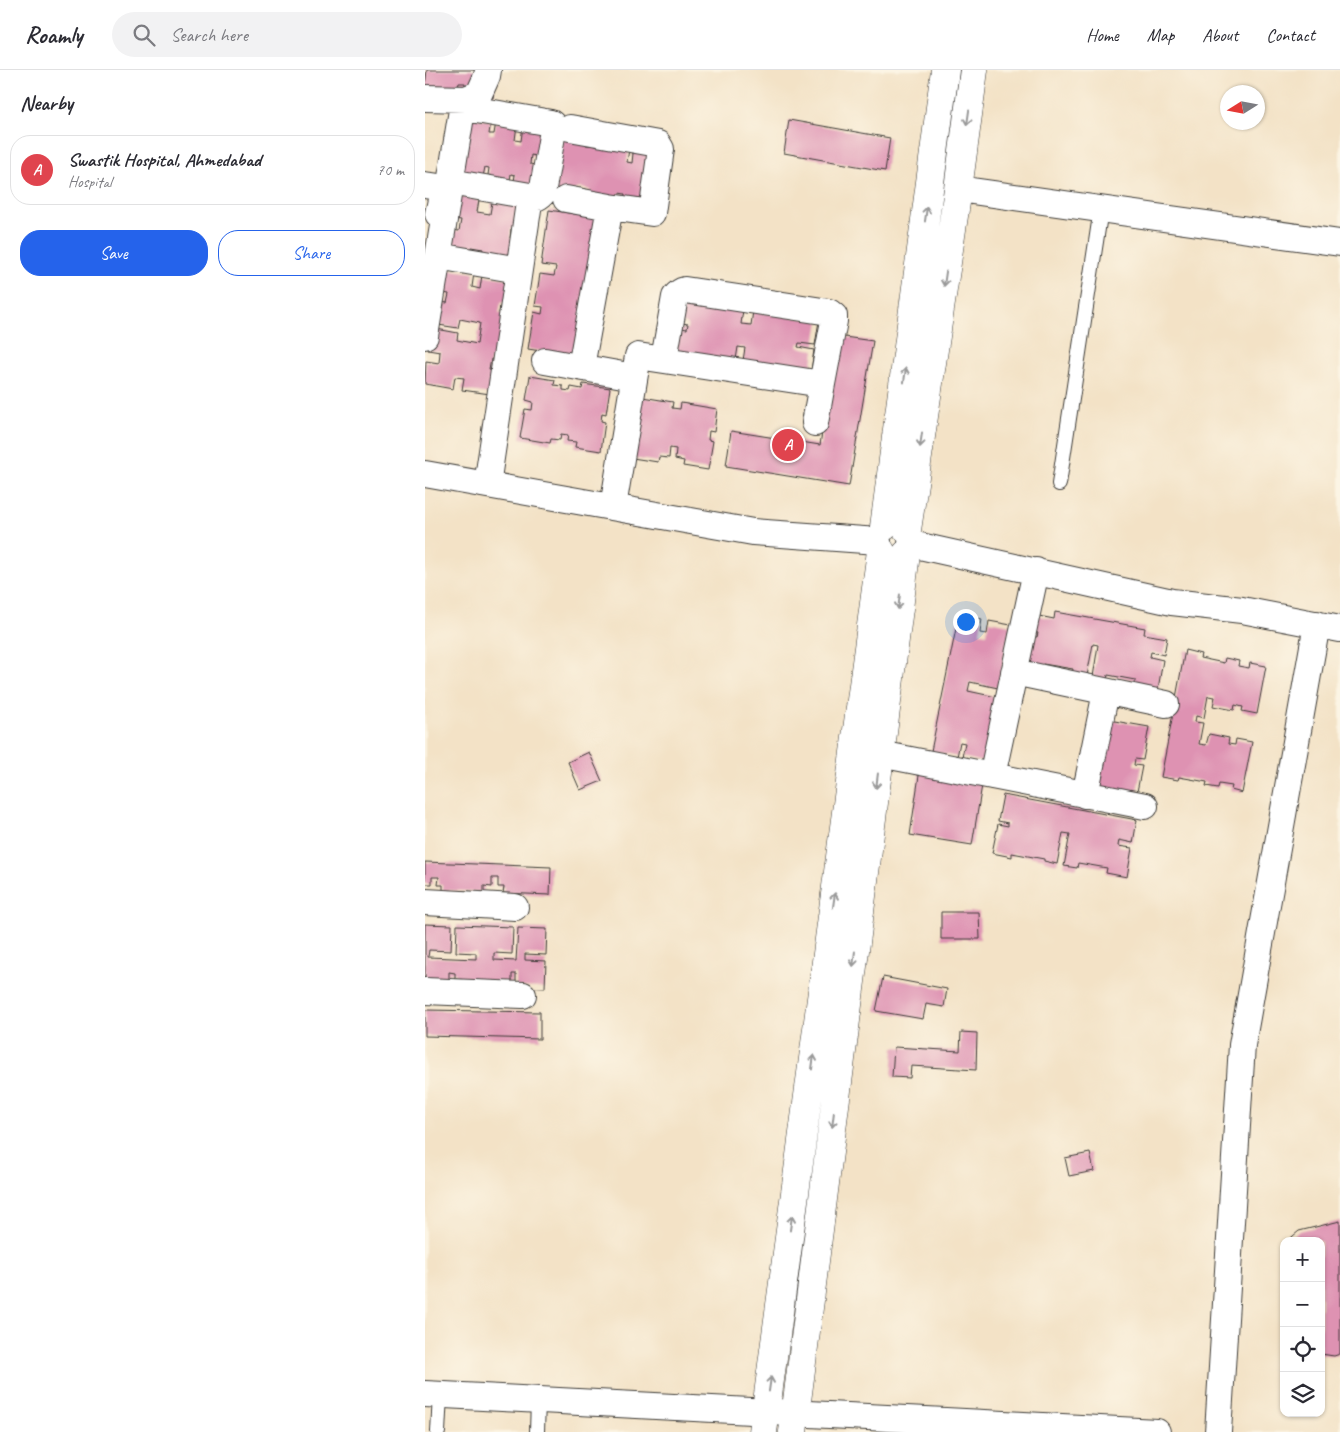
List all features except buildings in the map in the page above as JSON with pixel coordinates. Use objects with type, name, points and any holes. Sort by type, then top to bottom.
[{"type":"street","points":[[425,98],[466,99],[479,94],[488,70]]},
{"type":"street","points":[[794,1422],[880,754],[894,541],[945,70]]},
{"type":"street","points":[[765,1422],[894,541],[958,189],[974,70]]},
{"type":"street","points":[[425,336],[438,256],[437,183],[462,110],[465,108],[551,123],[553,125],[542,194],[538,196],[437,183]]},
{"type":"street","points":[[566,199],[652,212],[661,146],[570,128]]},
{"type":"street","points":[[425,286],[441,194],[437,183]]},
{"type":"street","points":[[958,189],[1340,243]]},
{"type":"street","points":[[487,485],[530,196]]},
{"type":"street","points":[[581,367],[611,207]]},
{"type":"street","points":[[438,256],[519,270]]},
{"type":"street","points":[[664,359],[675,297],[681,291],[685,290],[829,312],[834,316],[834,321],[815,423]]},
{"type":"street","points":[[613,507],[638,356],[822,384]]},
{"type":"street","points":[[545,361],[634,376]]},
{"type":"street","points":[[425,474],[753,532],[894,541],[1172,602],[1242,610],[1328,626],[1242,1045],[1218,1432]]},
{"type":"street","points":[[992,776],[1036,571]]},
{"type":"street","points":[[1014,672],[1166,704]]},
{"type":"street","points":[[1085,795],[1106,692]]},
{"type":"street","points":[[880,754],[1145,806]]},
{"type":"street","points":[[425,902],[515,907]]},
{"type":"street","points":[[425,991],[523,995]]},
{"type":"street","points":[[432,1394],[538,1400],[765,1422],[1157,1432]]},
{"type":"lane","points":[[1059,484],[1101,209]]},
{"type":"lane","points":[[432,1394],[438,1432]]},
{"type":"lane","points":[[537,1432],[538,1400]]},
{"type":"place","name":"Swastik Hospital, Ahmedabad","points":[[788,445]]}]
